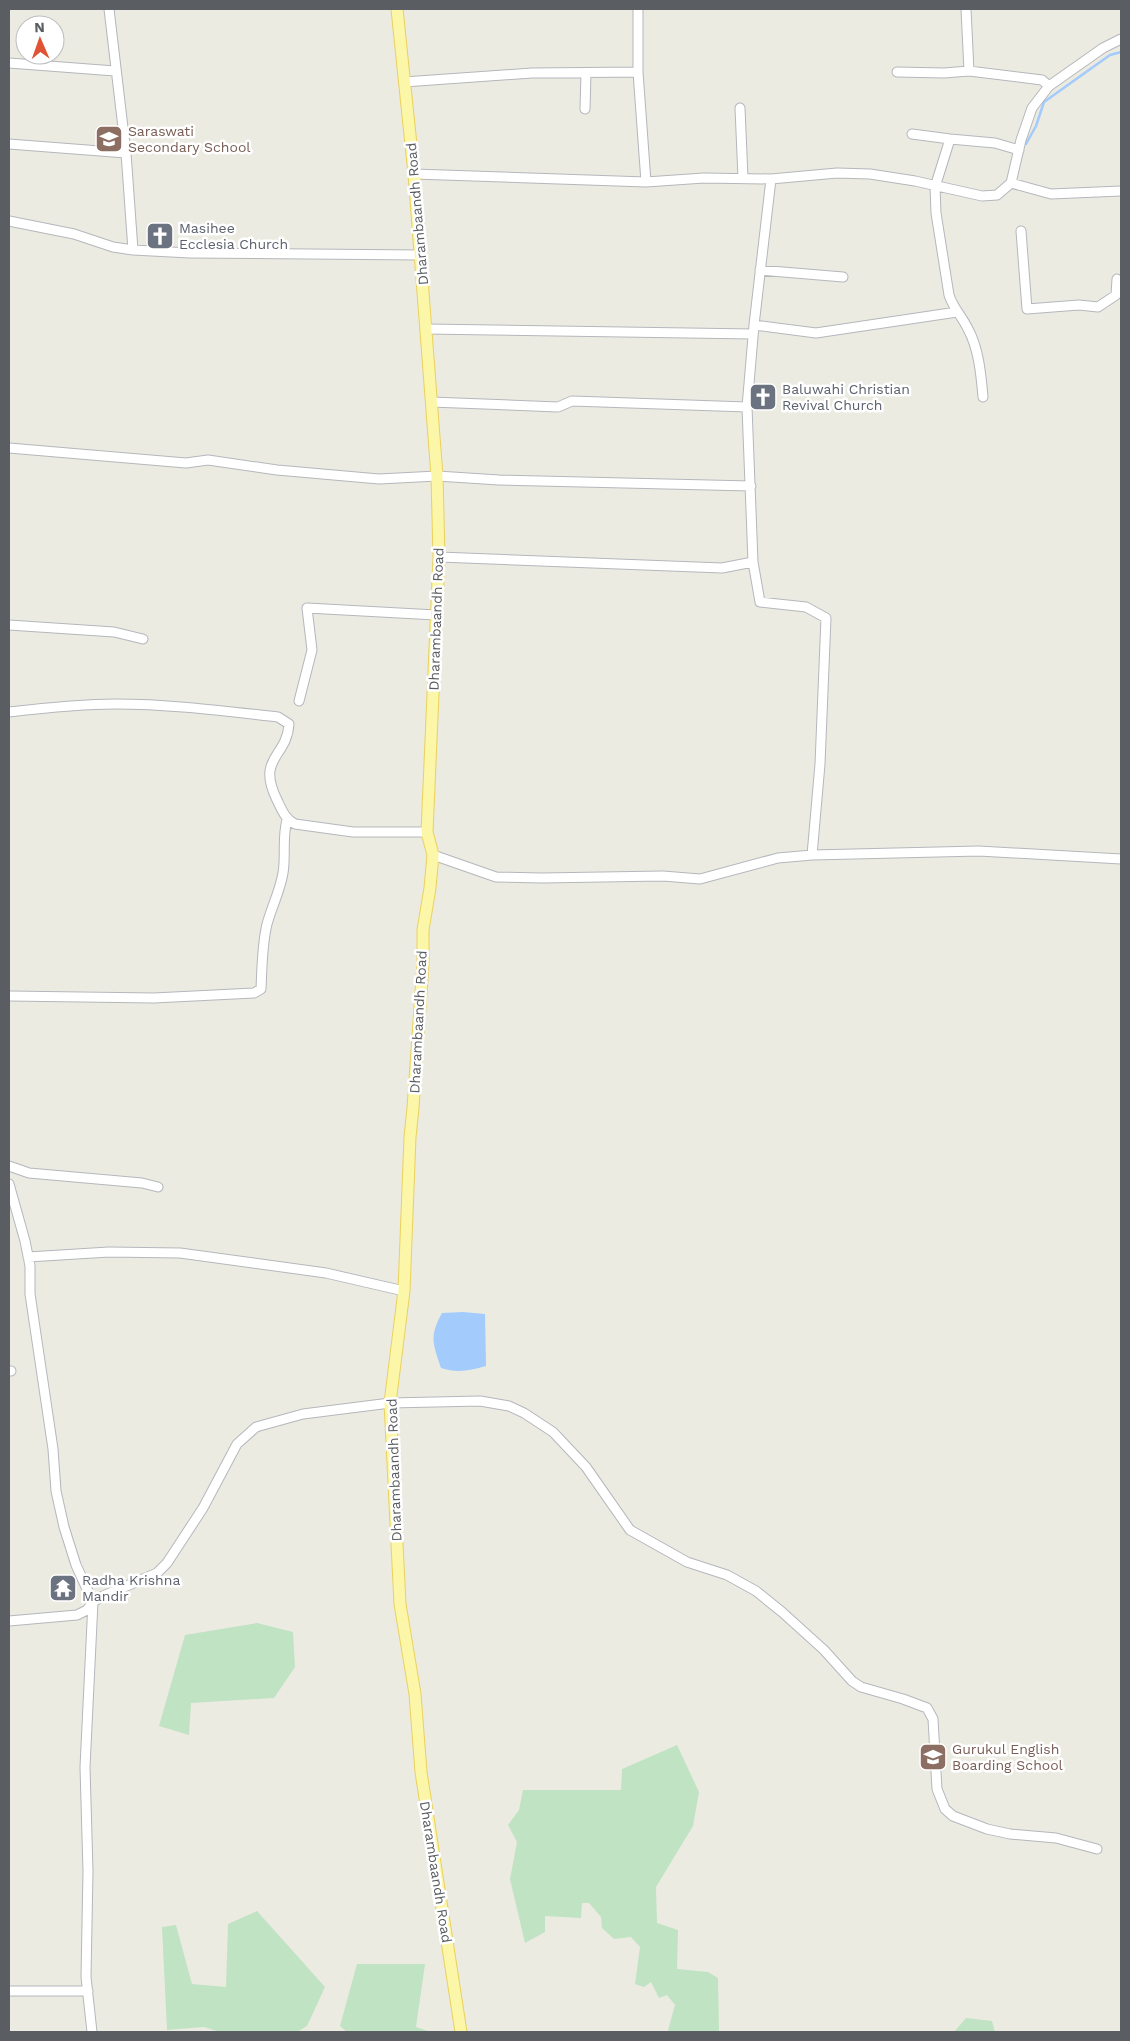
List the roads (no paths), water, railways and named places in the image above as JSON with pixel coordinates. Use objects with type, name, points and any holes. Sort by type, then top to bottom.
[{"type":"main road","name":"Dharambaandh Road","points":[[397,9],[414,174],[438,476],[439,557],[427,832],[433,855],[423,930],[420,1012],[410,1137],[404,1290],[390,1403],[400,1604],[415,1694],[420,1772],[461,2032]]},
{"type":"street","points":[[109,9],[126,153],[133,250]]},
{"type":"street","points":[[638,9],[638,72],[646,182]]},
{"type":"street","points":[[966,9],[969,71]]},
{"type":"street","points":[[414,174],[646,182],[742,178],[771,179],[837,173],[870,174],[982,196],[998,195],[1011,183],[1021,140],[1032,108],[1049,86],[1103,48],[1121,40]]},
{"type":"street","points":[[9,63],[115,71]]},
{"type":"street","points":[[897,72],[944,73],[969,71],[1042,80],[1049,86]]},
{"type":"street","points":[[404,82],[532,73],[638,72]]},
{"type":"street","points":[[585,110],[586,73]]},
{"type":"street","points":[[740,108],[742,178]]},
{"type":"street","points":[[912,134],[996,143],[1019,150]]},
{"type":"street","points":[[950,139],[935,187],[936,213],[949,294],[957,312],[969,329],[978,361],[983,397]]},
{"type":"street","points":[[9,144],[126,153]]},
{"type":"street","points":[[771,179],[747,407],[753,562],[760,602],[806,607],[826,618],[820,764],[812,855]]},
{"type":"street","points":[[1011,183],[1051,194],[1121,191]]},
{"type":"street","points":[[9,221],[74,234],[113,247],[133,250],[190,253],[421,255]]},
{"type":"street","points":[[1021,231],[1027,309],[1079,305],[1098,307],[1116,295],[1117,279]]},
{"type":"street","points":[[760,270],[843,277]]},
{"type":"street","points":[[426,330],[754,329],[816,332],[957,312]]},
{"type":"street","points":[[431,402],[558,407],[572,401],[747,407]]},
{"type":"street","points":[[9,448],[186,463],[208,460],[277,470],[379,479],[438,476],[498,480],[751,486]]},
{"type":"street","points":[[439,557],[722,568],[753,562]]},
{"type":"street","points":[[299,701],[312,650],[307,608],[436,615]]},
{"type":"street","points":[[9,625],[114,632],[143,639]]},
{"type":"street","points":[[9,712],[116,704],[189,708],[278,717],[288,724],[288,731],[271,764],[269,775],[271,786],[287,820],[295,824],[354,832],[427,832]]},
{"type":"street","points":[[9,996],[154,998],[254,993],[261,989],[264,940],[268,922],[280,892],[284,871],[286,853],[284,830],[287,820]]},
{"type":"street","points":[[433,855],[496,877],[606,878],[663,876],[700,878],[778,858],[812,855],[978,851],[1121,859]]},
{"type":"street","points":[[9,1166],[29,1173],[142,1183],[158,1187]]},
{"type":"street","points":[[9,1184],[28,1257],[30,1294],[53,1449],[56,1491],[64,1527],[76,1565],[93,1602],[85,1768],[88,1871],[88,1990],[92,2032]]},
{"type":"street","points":[[28,1257],[109,1252],[180,1253],[326,1273],[404,1290]]},
{"type":"street","points":[[9,1621],[77,1615],[87,1610],[93,1602],[103,1596],[157,1573],[167,1563],[203,1508],[237,1444],[256,1428],[303,1414],[390,1403],[480,1401],[509,1406],[524,1413],[553,1432],[586,1467],[630,1530],[687,1562],[727,1575],[756,1591],[824,1650],[852,1681],[861,1687],[926,1708],[933,1719],[937,1789],[945,1809],[953,1816],[987,1829],[1010,1834],[1056,1838],[1097,1849]]},
{"type":"street","points":[[9,1991],[88,1990]]},
{"type":"water","points":[[442,1313],[485,1314],[486,1366],[463,1371],[441,1368],[434,1340],[435,1328]]},
{"type":"waterway","points":[[1026,144],[1036,126],[1044,102],[1110,55],[1121,52]]},
{"type":"place","name":"Saraswati Secondary School","points":[[109,139]]},
{"type":"place","name":"Masihee Ecclesia Church","points":[[160,236]]},
{"type":"place","name":"Baluwahi Christian Revival Church","points":[[763,397]]},
{"type":"place","name":"Radha Krishna Mandir","points":[[63,1588]]},
{"type":"place","name":"Gurukul English Boarding School","points":[[933,1757]]}]
